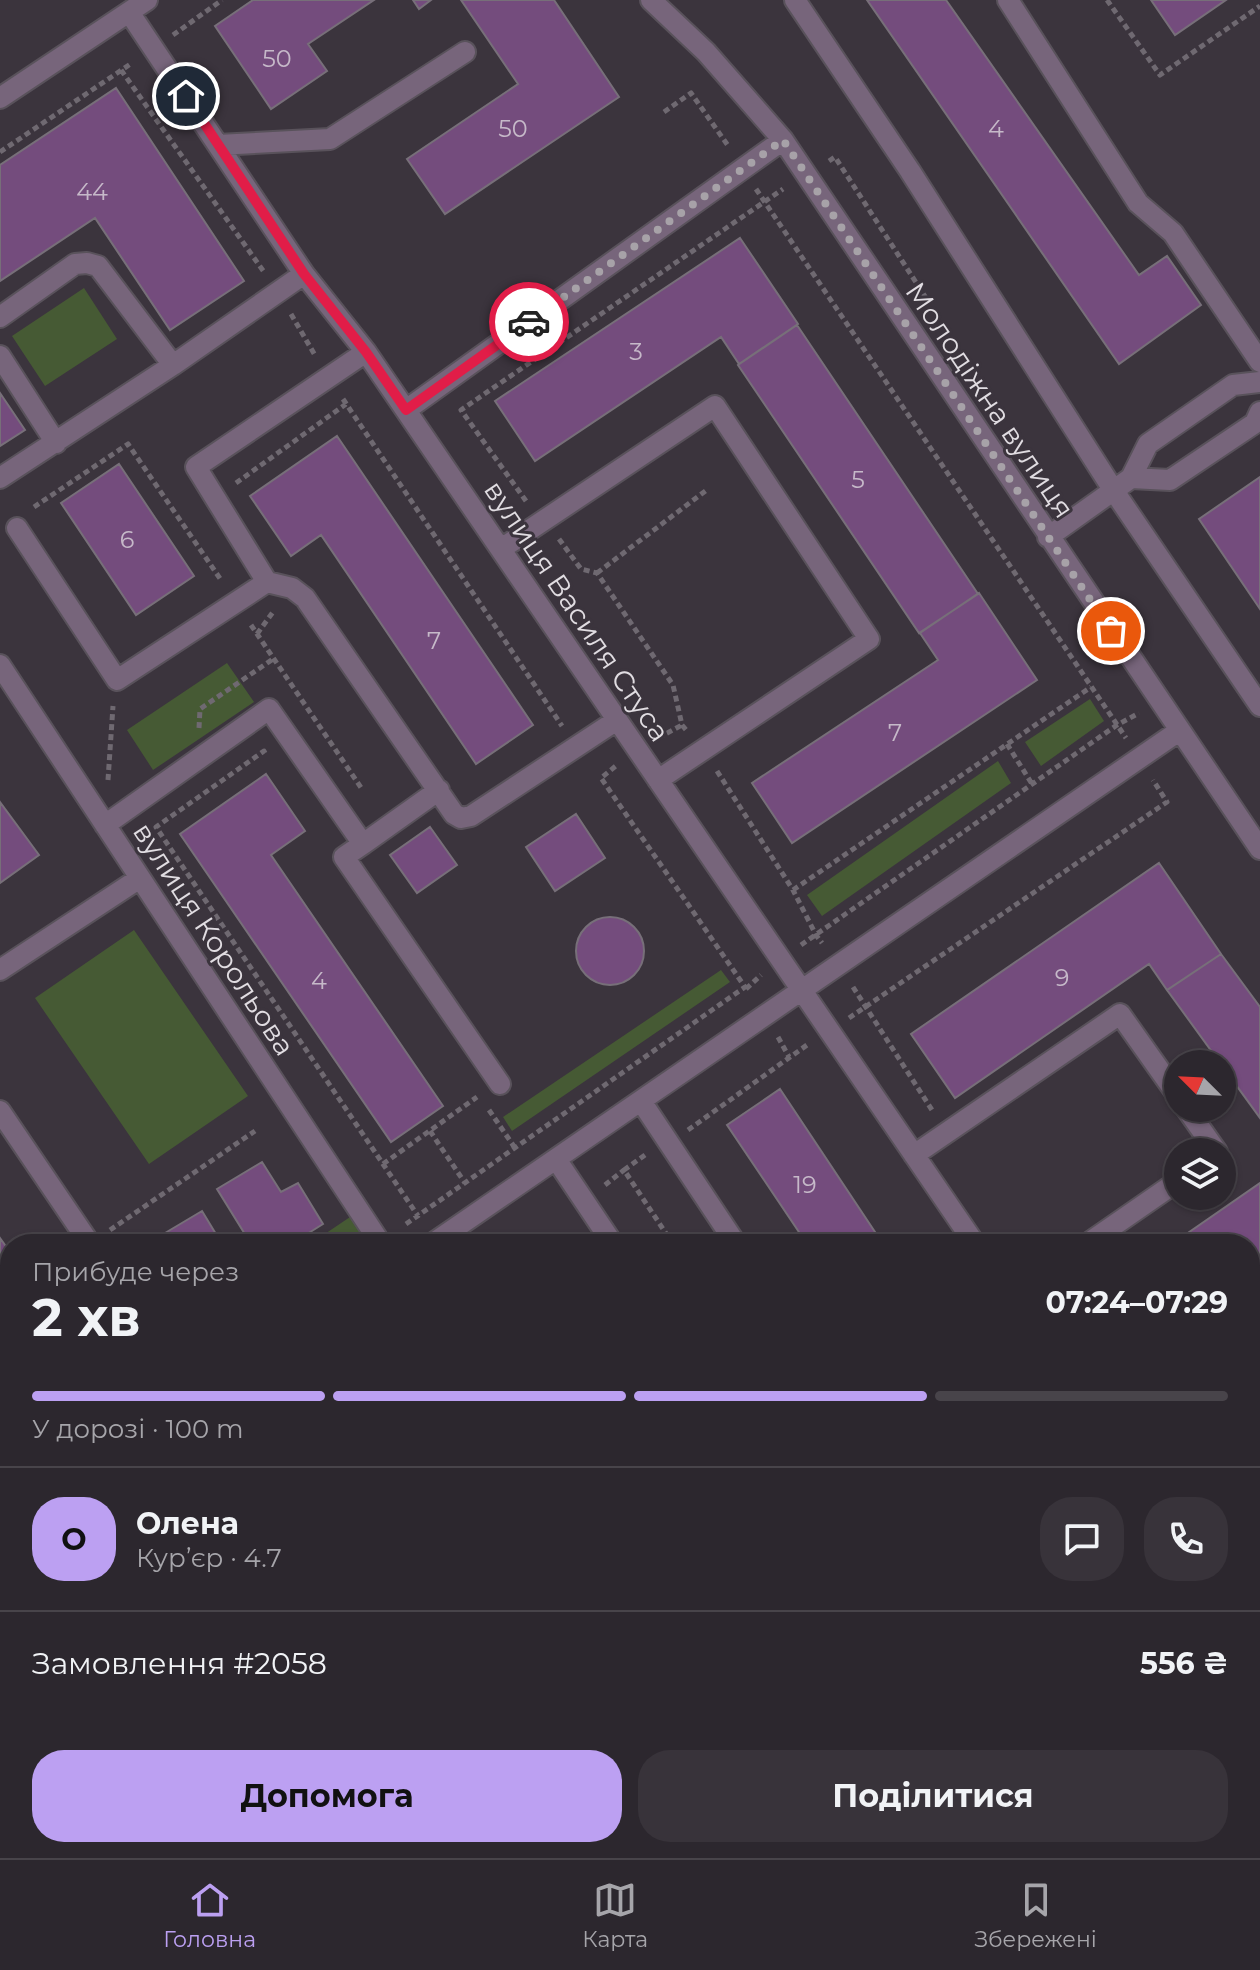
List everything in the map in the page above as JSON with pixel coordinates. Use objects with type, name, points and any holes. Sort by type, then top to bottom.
[{"type":"street","points":[[0,98],[147,0]]},
{"type":"street","name":"Молодіжна вулиця","points":[[651,0],[706,52],[783,140],[1260,849]]},
{"type":"street","points":[[795,0],[910,171],[1114,491],[1260,706]]},
{"type":"street","points":[[1008,0],[1138,203],[1173,233],[1260,362]]},
{"type":"street","name":"вулиця Василя Стуса","points":[[129,12],[304,274],[366,352],[968,1234]]},
{"type":"street","points":[[218,145],[330,139],[465,52]]},
{"type":"street","points":[[406,410],[783,140]]},
{"type":"street","points":[[0,317],[75,264],[98,266],[173,365]]},
{"type":"street","points":[[0,478],[173,365],[304,274]]},
{"type":"street","points":[[366,352],[196,467],[267,582],[292,588],[305,598],[454,814],[461,818],[471,816],[617,720]]},
{"type":"street","points":[[0,356],[56,443]]},
{"type":"street","points":[[1048,537],[1131,478],[1148,444],[1233,385],[1260,382]]},
{"type":"street","points":[[501,549],[715,406],[869,639],[658,780]]},
{"type":"street","points":[[1131,478],[1170,480],[1255,423],[1260,412]]},
{"type":"street","points":[[17,528],[117,680],[267,582]]},
{"type":"street","name":"вулиця Корольова","points":[[0,665],[374,1234]]},
{"type":"street","points":[[105,825],[269,709],[363,844]]},
{"type":"street","points":[[447,1234],[1179,731]]},
{"type":"street","points":[[439,790],[344,857],[500,1084]]},
{"type":"street","points":[[0,970],[140,878]]},
{"type":"street","points":[[914,1155],[1120,1014],[1164,1076]]},
{"type":"street","points":[[641,1101],[729,1234]]},
{"type":"street","points":[[0,1111],[83,1234]]},
{"type":"street","points":[[556,1159],[606,1234]]},
{"type":"street","points":[[1101,1234],[1164,1191]]},
{"type":"path","points":[[0,152],[222,0]]},
{"type":"path","points":[[1107,0],[1160,75],[1260,6]]},
{"type":"path","points":[[664,112],[691,93],[1117,725],[816,935],[793,890],[728,786]]},
{"type":"path","points":[[527,501],[461,410],[762,202]]},
{"type":"path","points":[[229,488],[346,404]]},
{"type":"path","points":[[40,521],[32,508],[128,444],[223,583]]},
{"type":"path","points":[[597,573],[708,489]]},
{"type":"path","points":[[581,569],[597,573],[673,685],[682,725]]},
{"type":"path","points":[[257,634],[387,826]]},
{"type":"path","points":[[199,729],[200,709],[273,659]]},
{"type":"path","points":[[793,890],[1091,687]]},
{"type":"path","points":[[105,825],[111,720]]},
{"type":"path","points":[[1007,744],[1032,784]]},
{"type":"path","points":[[272,763],[264,751],[156,827],[418,1216]]},
{"type":"path","points":[[406,1224],[745,987],[601,778]]},
{"type":"path","points":[[936,1115],[865,1007],[1167,802]]},
{"type":"path","points":[[694,1127],[789,1057]]},
{"type":"path","points":[[383,1164],[480,1096]]},
{"type":"path","points":[[489,1109],[515,1148]]},
{"type":"path","points":[[105,1234],[255,1131]]},
{"type":"path","points":[[430,1131],[465,1183]]},
{"type":"path","points":[[603,1187],[646,1154]]},
{"type":"path","points":[[624,1170],[666,1234]]},
{"type":"green space","points":[[84,288],[117,339],[45,386],[12,336]]},
{"type":"green space","points":[[227,663],[254,702],[153,770],[127,730]]},
{"type":"green space","points":[[1090,699],[1104,721],[1041,766],[1025,742]]},
{"type":"green space","points":[[998,761],[1011,783],[822,916],[807,895]]},
{"type":"green space","points":[[134,930],[248,1096],[149,1164],[35,998]]},
{"type":"green space","points":[[721,970],[730,982],[512,1131],[503,1117]]},
{"type":"green space","points":[[353,1215],[363,1233],[361,1234],[325,1234]]},
{"type":"building","points":[[253,0],[374,0],[308,44],[327,71],[271,109],[215,26]]},
{"type":"building","points":[[413,0],[431,0],[419,9]]},
{"type":"building","points":[[461,0],[554,0],[619,97],[445,214],[407,159],[518,84]]},
{"type":"building","points":[[867,0],[946,0],[1139,275],[1167,256],[1201,305],[1119,364]]},
{"type":"building","points":[[1151,0],[1226,0],[1175,35]]},
{"type":"building","points":[[116,88],[244,281],[170,330],[95,218],[0,281],[0,165]]},
{"type":"building","points":[[740,238],[798,324],[739,364],[721,337],[535,461],[495,401]]},
{"type":"building","points":[[797,325],[978,594],[919,633],[738,365]]},
{"type":"building","points":[[0,393],[25,430],[0,446]]},
{"type":"building","points":[[337,436],[533,725],[476,764],[321,535],[291,556],[250,496]]},
{"type":"building","points":[[119,464],[194,576],[136,615],[61,503]]},
{"type":"building","points":[[1260,477],[1260,609],[1199,519]]},
{"type":"building","points":[[979,593],[1037,680],[792,843],[752,783],[938,660],[920,633]]},
{"type":"building","points":[[266,774],[305,831],[271,855],[443,1106],[391,1142],[180,834]]},
{"type":"building","points":[[0,802],[39,855],[0,883]]},
{"type":"building","points":[[576,814],[605,858],[555,891],[526,847]]},
{"type":"building","points":[[430,827],[457,865],[417,893],[390,855]]},
{"type":"building","points":[[1159,863],[1221,954],[1167,990],[1149,964],[955,1098],[911,1034]]},
{"type":"building","points":[[603,917],[617,917],[629,922],[639,932],[644,951],[639,970],[629,980],[617,985],[603,985],[591,980],[581,970],[576,958],[576,944],[581,932],[591,922]]},
{"type":"building","points":[[1221,954],[1260,1007],[1260,1118],[1236,1085],[1236,1050],[1211,1050],[1167,990]]},
{"type":"building","points":[[780,1089],[876,1234],[800,1234],[727,1125]]},
{"type":"building","points":[[262,1162],[281,1192],[298,1183],[323,1224],[307,1234],[245,1234],[217,1189]]},
{"type":"building","points":[[1260,1183],[1260,1234],[1186,1234],[1221,1210],[1236,1210],[1236,1200]]},
{"type":"building","points":[[202,1211],[216,1234],[163,1234]]},
{"type":"way so far","points":[[529,322],[783,140],[1111,631]]},
{"type":"route","points":[[186,96],[304,274],[366,352],[406,410],[529,322]]}]
